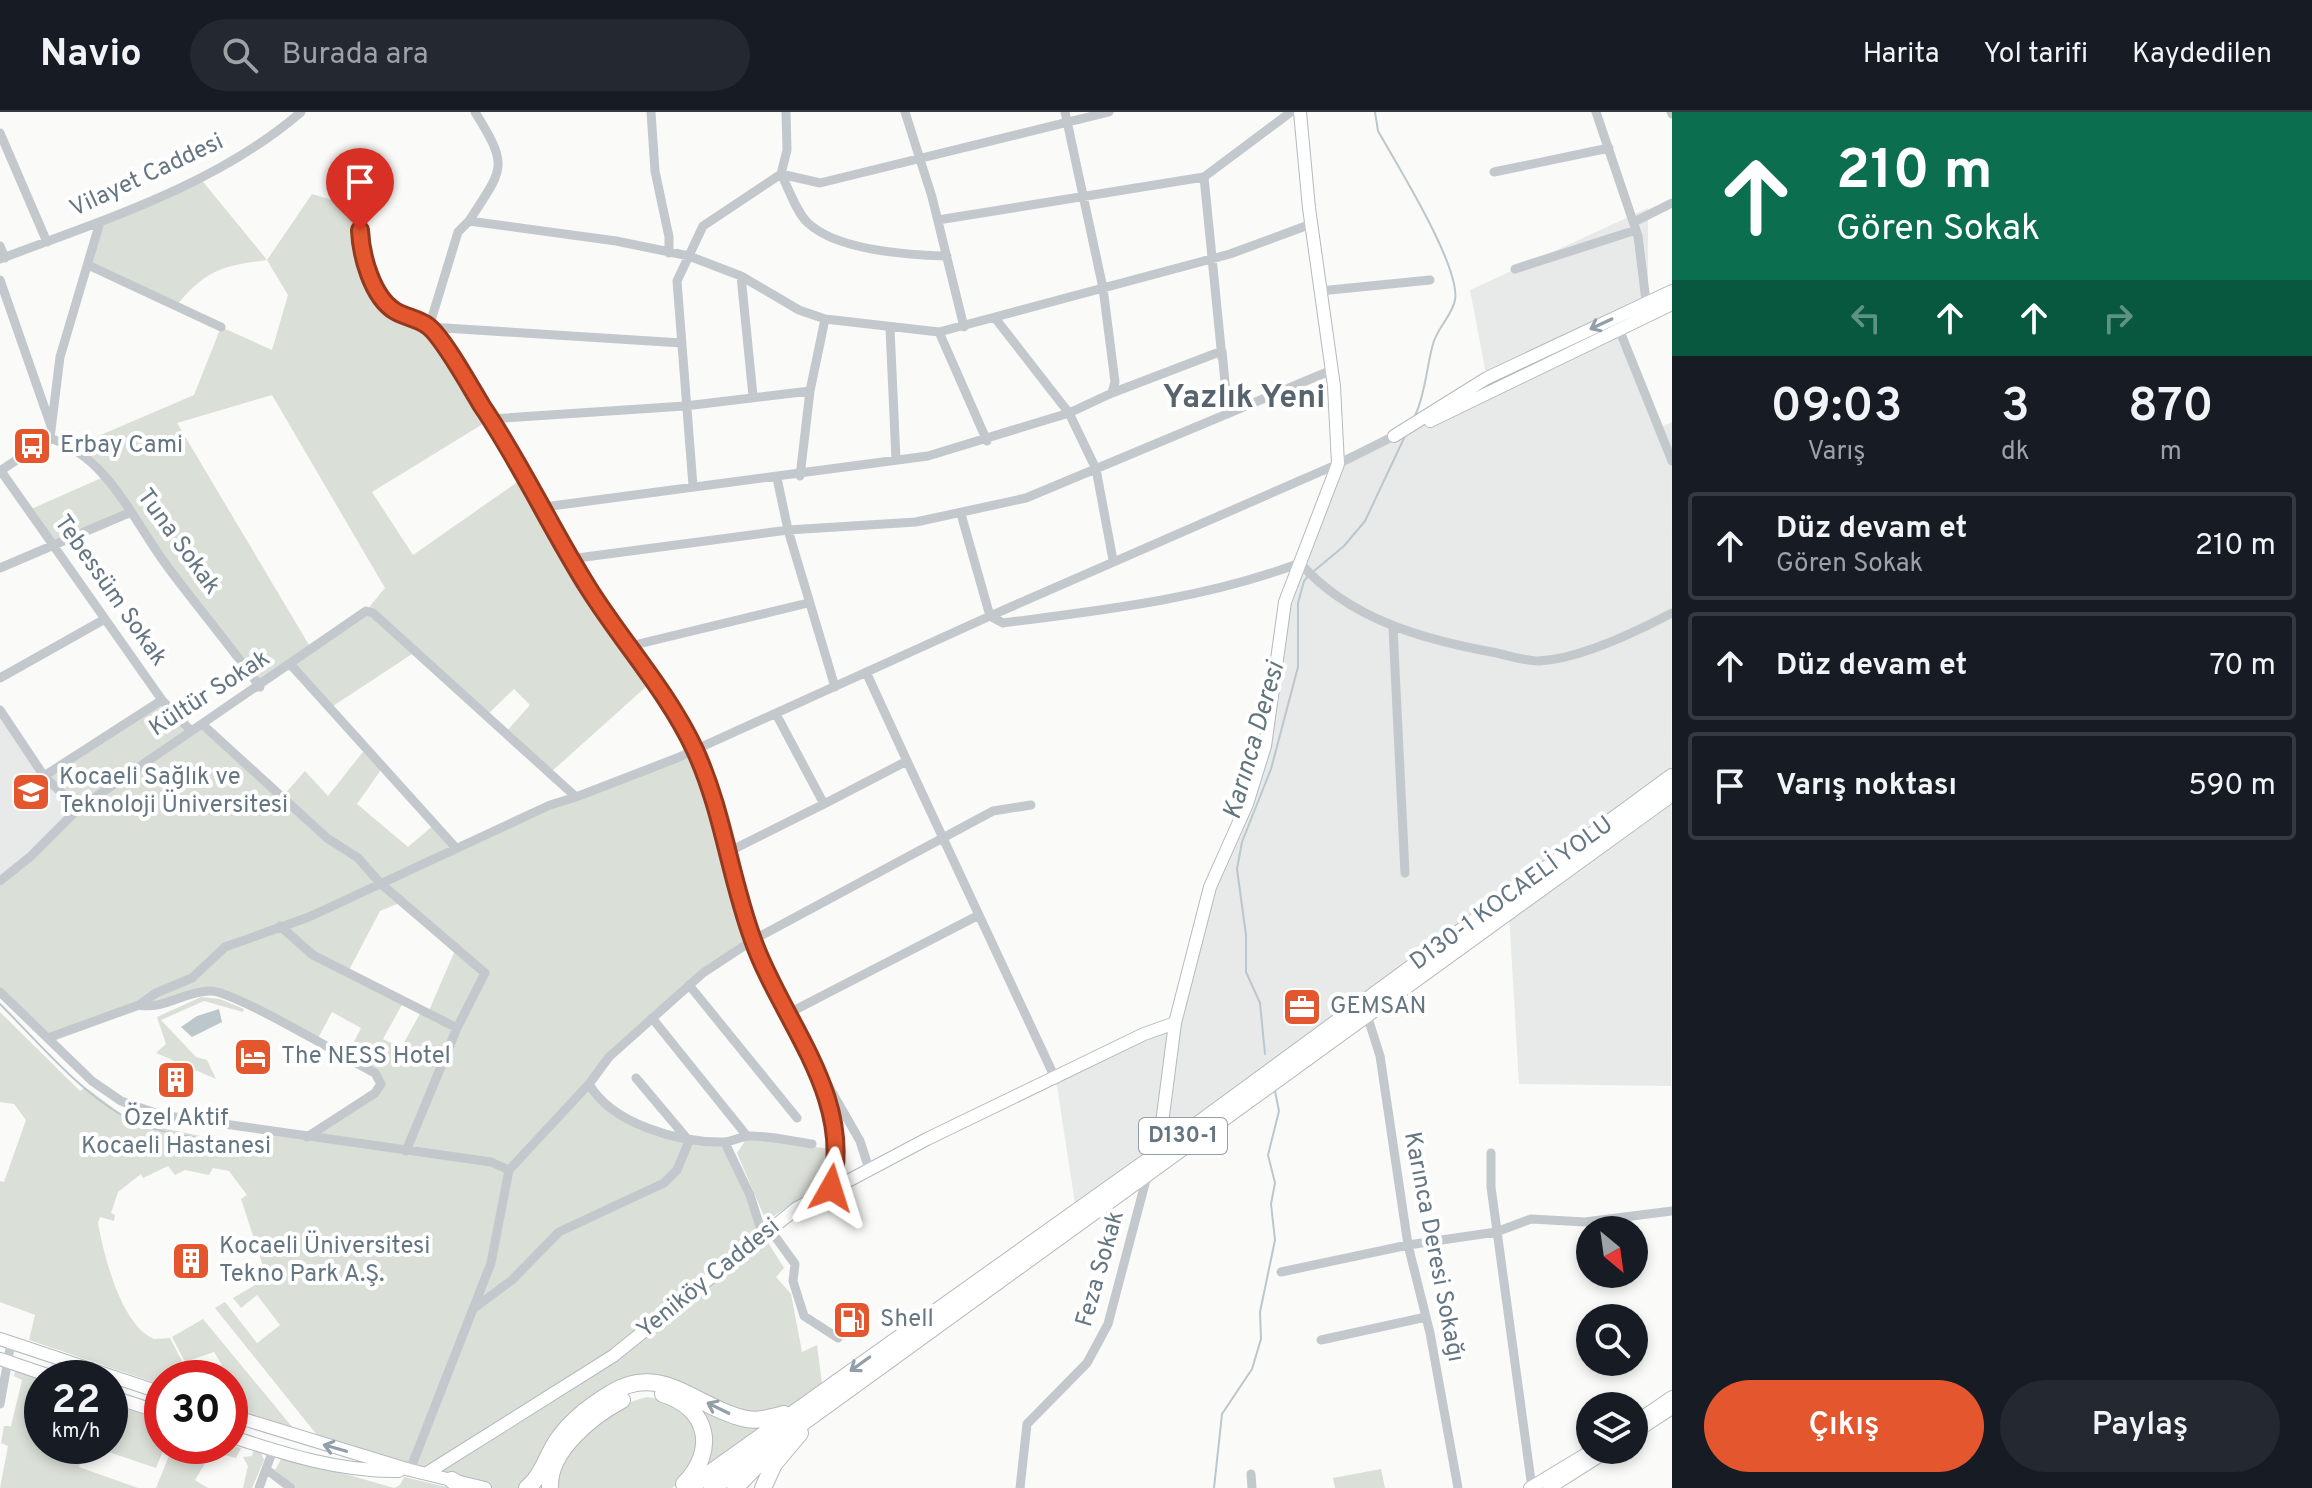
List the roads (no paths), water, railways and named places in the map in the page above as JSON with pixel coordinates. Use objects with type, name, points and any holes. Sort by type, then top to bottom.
[{"type":"highway","name":"D130-1 KOCAELİ YOLU","points":[[689,1488],[1158,1154],[1672,777]]},
{"type":"highway","name":"D130-1","points":[[712,1488],[1672,793]]},
{"type":"highway","points":[[763,1488],[774,1464],[796,1437],[863,1379]]},
{"type":"highway","points":[[527,1488],[559,1437],[574,1421],[613,1392],[630,1384],[665,1383],[742,1418],[768,1419],[793,1412]]},
{"type":"highway","points":[[550,1488],[558,1459],[570,1442],[613,1404],[643,1392],[667,1394],[679,1400],[703,1429],[704,1454],[696,1470],[680,1488]]},
{"type":"highway","points":[[735,1488],[779,1440]]},
{"type":"street","name":"Vilayet Caddesi","points":[[2,258],[100,222],[200,178],[266,140],[301,112]]},
{"type":"street","points":[[429,327],[458,232],[469,221],[500,169],[497,148],[475,112]]},
{"type":"street","points":[[651,112],[655,171],[669,237],[669,253]]},
{"type":"street","points":[[786,112],[787,150],[781,174],[806,222],[828,237],[900,254],[947,256]]},
{"type":"street","points":[[905,112],[938,220],[964,327]]},
{"type":"street","points":[[693,486],[677,281],[695,236],[703,226],[781,174],[820,183],[920,160],[1066,117],[1109,112]]},
{"type":"street","points":[[938,220],[1204,177],[1291,112]]},
{"type":"street","points":[[1158,1154],[1175,1023],[1210,887],[1247,804],[1265,746],[1285,602],[1303,567],[1338,464],[1332,370],[1311,224],[1300,112]]},
{"type":"street","points":[[1596,112],[1635,226],[1647,309]]},
{"type":"street","points":[[1066,117],[1103,288],[1115,382],[1112,393]]},
{"type":"street","points":[[0,133],[47,242]]},
{"type":"street","points":[[1494,172],[1609,148]]},
{"type":"street","points":[[355,168],[361,253],[377,289],[392,309],[429,327],[682,343]]},
{"type":"street","points":[[1204,177],[1228,414]]},
{"type":"street","points":[[1515,269],[1635,226],[1672,203]]},
{"type":"street","points":[[469,221],[616,241],[689,256],[741,276],[799,310],[825,319],[939,332],[1213,259],[1311,224]]},
{"type":"street","points":[[0,471],[51,433],[60,357],[100,222]]},
{"type":"street","points":[[0,246],[2,258]]},
{"type":"street","points":[[88,265],[221,327]]},
{"type":"street","points":[[741,276],[753,396]]},
{"type":"street","points":[[0,280],[51,433]]},
{"type":"street","points":[[1320,291],[1430,280]]},
{"type":"street","points":[[48,1038],[139,1005],[192,978],[225,947],[309,917],[456,848],[695,750],[1113,560],[1338,464],[1429,417],[1619,329],[1672,291]]},
{"type":"street","points":[[1429,417],[1487,378],[1647,309],[1672,304]]},
{"type":"street","points":[[995,318],[1069,413],[1096,469],[1113,560]]},
{"type":"street","points":[[800,476],[810,391],[825,319]]},
{"type":"street","points":[[429,327],[491,419],[544,507],[570,559],[626,647],[663,692],[695,750],[730,851],[753,940],[812,1057],[860,1141],[869,1169]]},
{"type":"street","points":[[890,328],[896,460]]},
{"type":"street","points":[[1619,329],[1672,461]]},
{"type":"street","points":[[939,332],[987,441]]},
{"type":"street","points":[[544,507],[693,486],[800,476],[987,441],[1069,413],[1222,351],[1222,358]]},
{"type":"street","points":[[570,559],[788,530],[916,522],[1026,498],[1332,370]]},
{"type":"street","points":[[491,419],[685,406],[810,391]]},
{"type":"street","name":"Tuna Sokak","points":[[51,433],[75,446],[107,476],[169,569],[260,687]]},
{"type":"street","name":"Tebessüm Sokak","points":[[0,471],[162,700],[191,731]]},
{"type":"street","points":[[777,478],[808,603],[835,687]]},
{"type":"street","points":[[0,568],[131,512]]},
{"type":"street","points":[[961,514],[990,616],[1003,623],[1155,602],[1303,567]]},
{"type":"street","points":[[1303,567],[1316,581],[1393,628],[1469,648],[1539,661],[1608,644],[1672,613]]},
{"type":"street","points":[[626,647],[808,603]]},
{"type":"street","name":"Kültür Sokak","points":[[0,881],[31,856],[78,809],[260,687],[366,611],[373,613],[576,797]]},
{"type":"street","points":[[0,678],[105,619]]},
{"type":"street","points":[[1393,628],[1405,873]]},
{"type":"street","points":[[291,665],[456,848]]},
{"type":"street","points":[[866,672],[1056,1080]]},
{"type":"street","points":[[44,776],[162,700]]},
{"type":"street","points":[[0,710],[44,776],[78,809]]},
{"type":"street","points":[[776,714],[824,804]]},
{"type":"street","points":[[202,724],[327,838],[358,858],[380,883],[485,973],[457,1028],[406,1151]]},
{"type":"street","points":[[730,851],[907,761]]},
{"type":"street","points":[[410,1470],[491,1263],[509,1170],[589,1084],[609,1057],[689,985],[753,940],[993,811],[1031,805]]},
{"type":"street","points":[[789,1013],[979,915]]},
{"type":"street","points":[[280,926],[313,955],[457,1028]]},
{"type":"street","points":[[689,985],[797,1118]]},
{"type":"street","points":[[139,1005],[150,1007],[211,991],[237,1000],[375,1073],[381,1084],[375,1093],[307,1137]]},
{"type":"street","points":[[0,992],[92,1081],[121,1101],[161,1115],[491,1162],[509,1170]]},
{"type":"street","name":"Karınca Deresi Sokağı","points":[[1367,1015],[1380,1056],[1408,1245],[1426,1317],[1458,1488]]},
{"type":"street","points":[[652,1018],[747,1136]]},
{"type":"street","name":"Yeniköy Caddesi","points":[[427,1473],[613,1356],[766,1231],[831,1188],[1056,1080],[1144,1034],[1175,1023]]},
{"type":"street","points":[[812,1057],[834,1140],[836,1169],[831,1188]]},
{"type":"street","points":[[636,1078],[689,1141]]},
{"type":"street","points":[[589,1084],[596,1096],[647,1128],[689,1141],[725,1143],[747,1136],[812,1144]]},
{"type":"street","points":[[473,1309],[512,1280],[559,1232],[664,1183],[677,1170],[689,1141]]},
{"type":"street","points":[[725,1143],[766,1231],[795,1264],[793,1281],[804,1316],[838,1338]]},
{"type":"street","points":[[1491,1153],[1496,1232],[1531,1488],[1576,1460]]},
{"type":"street","name":"Feza Sokak","points":[[1020,1488],[1027,1424],[1087,1363],[1102,1339],[1118,1294],[1147,1176]]},
{"type":"street","points":[[1281,1272],[1408,1245],[1496,1232],[1531,1219],[1585,1222],[1672,1211]]},
{"type":"street","points":[[1321,1340],[1426,1317]]},
{"type":"street","points":[[0,1404],[6,1341],[144,1387]]},
{"type":"street","points":[[4,1360],[24,1367]]},
{"type":"street","points":[[1648,1413],[1672,1397]]},
{"type":"street","points":[[1648,1424],[1672,1408]]},
{"type":"street","points":[[248,1420],[458,1484],[485,1488]]},
{"type":"street","points":[[248,1442],[374,1471],[410,1470]]},
{"type":"street","points":[[259,1488],[273,1450]]},
{"type":"street","points":[[1549,1488],[1587,1464]]},
{"type":"street","points":[[266,1469],[291,1488]]},
{"type":"street","points":[[1251,1474],[1252,1488]]},
{"type":"waterway","name":"Karınca Deresi","points":[[1375,112],[1378,131],[1426,215],[1454,285],[1455,300],[1435,338],[1415,416]]},
{"type":"waterway","name":"Karınca Deresi","points":[[1314,571],[1344,546],[1365,521],[1405,436]]},
{"type":"waterway","name":"Karınca Deresi","points":[[1265,1054],[1260,1003],[1246,972],[1246,935],[1237,869],[1242,842],[1271,769],[1298,667],[1298,603],[1304,581],[1309,575]]},
{"type":"waterway","points":[[0,1004],[73,1078],[123,1116],[167,1132],[248,1146]]},
{"type":"waterway","name":"Karınca Deresi","points":[[1214,1488],[1222,1414],[1252,1369],[1261,1339],[1260,1312],[1275,1240],[1271,1204],[1275,1183],[1268,1155],[1279,1111],[1275,1091]]},
{"type":"place","name":"Erbay Cami","points":[[32,446]]},
{"type":"place","name":"Kocaeli Sağlık ve Teknoloji Üniversitesi","points":[[31,792]]},
{"type":"place","name":"GEMSAN","points":[[1302,1007]]},
{"type":"place","name":"The NESS Hotel","points":[[253,1057]]},
{"type":"place","name":"Özel Aktif Kocaeli Hastanesi","points":[[176,1080]]},
{"type":"place","name":"Kocaeli Üniversitesi Tekno Park A.Ş.","points":[[191,1261]]},
{"type":"place","name":"Shell","points":[[852,1320]]},
{"type":"district","name":"Yazlık Yeni","points":[[1244,399]]}]
